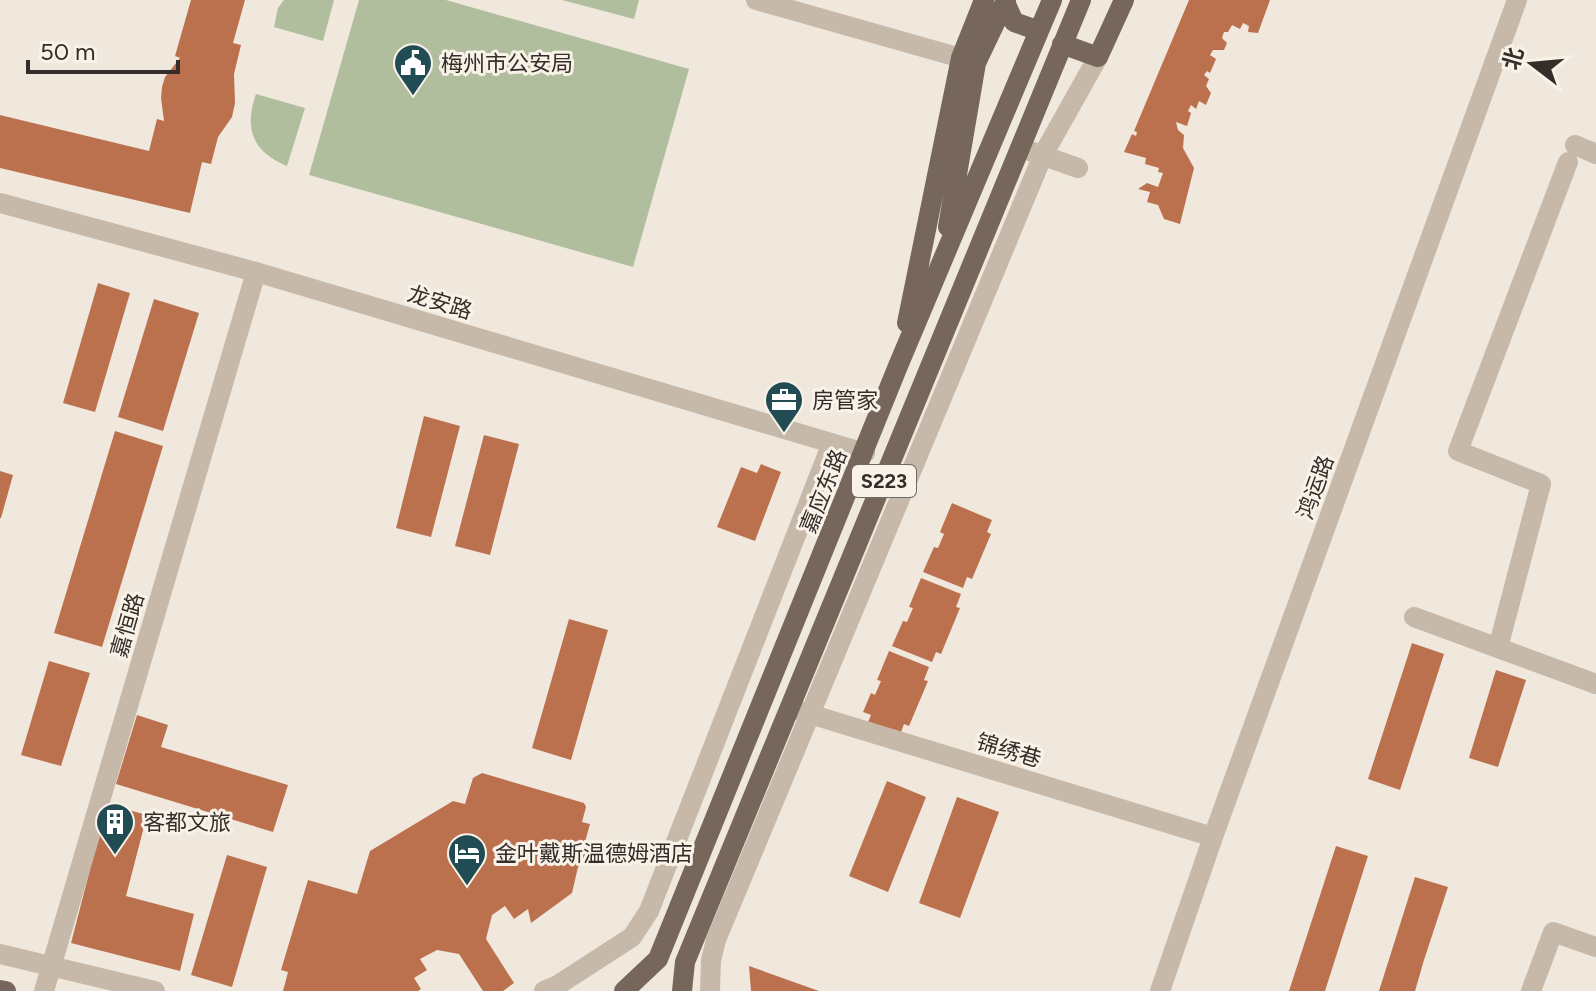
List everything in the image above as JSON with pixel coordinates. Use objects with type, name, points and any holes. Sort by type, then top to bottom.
[{"type":"main road","name":"嘉应东路","points":[[624,991],[658,959],[898,366],[1052,0]]},
{"type":"main road","name":"S223","points":[[682,991],[685,962],[800,711],[1019,147],[1081,0]]},
{"type":"main road","points":[[1062,44],[1098,57],[1124,0]]},
{"type":"main road","points":[[898,366],[961,58],[998,1]]},
{"type":"main road","points":[[998,1],[1014,22],[1039,31]]},
{"type":"main road","points":[[942,262],[976,63],[998,1]]},
{"type":"street","points":[[756,0],[961,58]]},
{"type":"street","name":"鸿运路","points":[[1160,991],[1517,0]]},
{"type":"street","points":[[710,991],[711,960],[716,940],[800,711],[1043,155],[1098,57]]},
{"type":"street","points":[[1019,147],[1078,168]]},
{"type":"street","points":[[1498,648],[1541,484],[1458,451],[1572,154],[1596,154]]},
{"type":"street","name":"龙安路","points":[[0,203],[256,272],[865,453]]},
{"type":"street","name":"嘉恒路","points":[[44,991],[256,272]]},
{"type":"street","points":[[544,991],[632,937],[649,911],[832,443]]},
{"type":"street","points":[[1414,617],[1596,684]]},
{"type":"street","name":"锦绣巷","points":[[800,711],[1213,837]]},
{"type":"street","points":[[1531,991],[1553,932],[1596,947]]},
{"type":"street","points":[[0,954],[155,991]]},
{"type":"green space","points":[[284,0],[334,0],[323,41],[274,27],[278,8]]},
{"type":"green space","points":[[359,0],[446,0],[689,69],[633,267],[309,175]]},
{"type":"green space","points":[[562,0],[639,0],[634,19]]},
{"type":"green space","points":[[256,94],[305,108],[287,166],[266,154],[254,138],[251,118]]},
{"type":"building","points":[[191,0],[245,0],[233,43],[241,45],[234,74],[232,117],[218,137],[211,164],[202,162],[190,213],[0,168],[0,115],[149,151],[157,119],[164,121],[162,87],[165,77],[180,58],[175,56]]},
{"type":"building","points":[[1189,0],[1270,0],[1258,33],[1248,32],[1249,26],[1243,23],[1240,29],[1232,25],[1228,32],[1224,32],[1222,38],[1227,43],[1224,50],[1213,50],[1210,55],[1216,59],[1210,73],[1207,71],[1204,75],[1209,79],[1206,86],[1211,93],[1206,105],[1199,101],[1196,109],[1191,105],[1187,126],[1176,122],[1178,130],[1184,135],[1183,148],[1194,168],[1180,224],[1164,219],[1158,205],[1147,202],[1150,192],[1138,189],[1147,183],[1158,187],[1163,173],[1158,172],[1159,168],[1145,164],[1146,158],[1124,152],[1132,134],[1136,136],[1137,132],[1134,131]]},
{"type":"building","points":[[98,283],[130,293],[95,412],[63,403]]},
{"type":"building","points":[[154,299],[199,313],[163,431],[118,417]]},
{"type":"building","points":[[424,416],[460,426],[431,537],[396,528]]},
{"type":"building","points":[[115,431],[163,446],[102,647],[54,633]]},
{"type":"building","points":[[484,435],[519,444],[490,555],[455,546]]},
{"type":"building","points":[[761,464],[781,472],[755,541],[717,527],[741,467],[757,473]]},
{"type":"building","points":[[0,471],[13,475],[1,518],[0,518]]},
{"type":"building","points":[[952,503],[992,520],[987,532],[991,534],[972,579],[967,577],[963,588],[923,572],[934,547],[938,548],[944,534],[940,532]]},
{"type":"building","points":[[921,578],[961,594],[956,607],[960,608],[941,654],[936,652],[932,662],[892,646],[903,621],[907,622],[913,608],[909,607]]},
{"type":"building","points":[[569,619],[608,630],[571,760],[532,748]]},
{"type":"building","points":[[1412,643],[1444,654],[1400,790],[1368,779]]},
{"type":"building","points":[[889,651],[929,667],[924,680],[928,681],[909,726],[904,724],[900,735],[868,722],[871,715],[863,712],[871,693],[875,695],[881,681],[877,680]]},
{"type":"building","points":[[49,661],[90,673],[61,766],[21,755]]},
{"type":"building","points":[[1496,670],[1526,680],[1498,767],[1469,758]]},
{"type":"building","points":[[137,715],[168,725],[161,747],[288,785],[273,832],[116,784]]},
{"type":"building","name":"金叶戴斯温德姆酒店","points":[[482,773],[584,803],[586,807],[582,822],[590,824],[585,842],[590,849],[586,861],[578,867],[572,893],[531,923],[528,909],[514,919],[505,906],[492,915],[486,939],[514,983],[503,991],[483,991],[459,954],[437,950],[420,959],[427,970],[414,978],[421,989],[418,991],[283,991],[288,972],[281,970],[308,880],[357,894],[370,851],[453,801],[465,804],[473,778]]},
{"type":"building","points":[[887,781],[926,797],[888,892],[849,876]]},
{"type":"building","points":[[957,797],[999,812],[960,918],[919,903]]},
{"type":"building","name":"客都文旅","points":[[107,804],[147,815],[126,896],[194,914],[180,971],[71,943]]},
{"type":"building","points":[[1336,846],[1368,856],[1325,991],[1289,991]]},
{"type":"building","points":[[227,855],[267,867],[232,987],[191,975]]},
{"type":"building","points":[[1415,877],[1448,887],[1415,991],[1379,991]]},
{"type":"building","points":[[749,966],[819,991],[751,991]]},
{"type":"place","name":"梅州市公安局","points":[[413,97]]},
{"type":"place","name":"房管家","points":[[784,434]]},
{"type":"place","name":"客都文旅","points":[[115,856]]},
{"type":"place","name":"金叶戴斯温德姆酒店","points":[[467,887]]}]
